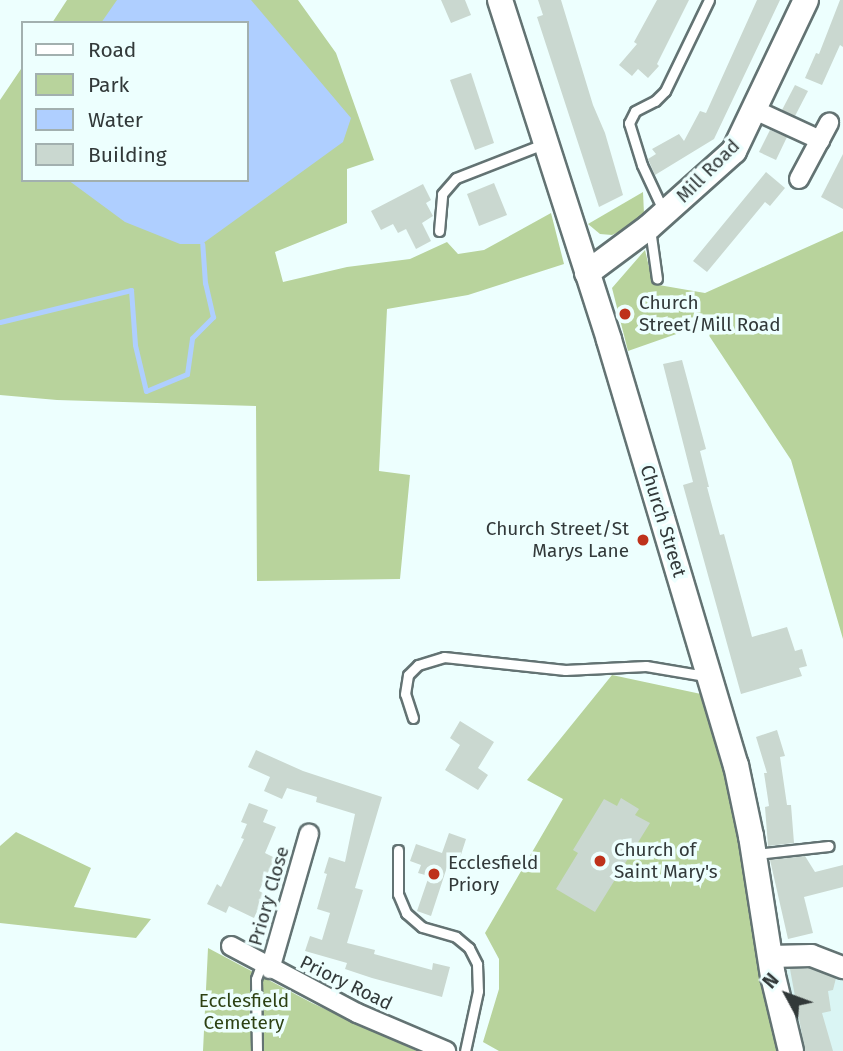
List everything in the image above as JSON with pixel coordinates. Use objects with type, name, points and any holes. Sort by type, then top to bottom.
[{"type":"main road","name":"Church Street","points":[[500,0],[587,273],[736,765],[770,956],[791,1051]]},
{"type":"main road","name":"Mill Road","points":[[587,273],[657,220],[734,151],[806,0]]},
{"type":"street","points":[[755,110],[820,140]]},
{"type":"street","points":[[799,179],[829,123]]},
{"type":"street","name":"Priory Close","points":[[266,967],[309,834]]},
{"type":"street","name":"Priory Road","points":[[231,946],[266,967],[357,1013],[446,1051]]},
{"type":"street","points":[[770,956],[811,955],[843,967]]},
{"type":"lane","points":[[657,279],[657,220],[629,123],[635,111],[655,101],[665,91],[709,0]]},
{"type":"lane","points":[[439,231],[442,194],[456,178],[544,144]]},
{"type":"lane","points":[[413,718],[405,694],[408,675],[418,665],[444,657],[565,670],[646,666],[710,677]]},
{"type":"lane","points":[[754,855],[829,846]]},
{"type":"lane","points":[[398,850],[398,894],[406,913],[422,927],[456,937],[469,948],[477,964],[478,991],[465,1051]]},
{"type":"lane","points":[[257,1051],[256,979],[266,967]]},
{"type":"shaded area","points":[[761,954],[843,967],[843,1051],[777,1051]]},
{"type":"green space","points":[[67,0],[298,0],[336,53],[374,160],[347,169],[347,223],[275,252],[283,282],[347,267],[410,259],[447,242],[458,254],[484,250],[551,213],[564,264],[468,295],[387,309],[379,471],[410,475],[400,579],[257,581],[256,406],[57,400],[0,395],[0,100],[21,69],[21,182],[248,182],[248,21],[53,21]]},
{"type":"green space","points":[[643,192],[644,214],[625,229],[612,235],[600,234],[588,224]]},
{"type":"green space","points":[[843,231],[843,639],[791,460],[702,325],[628,351],[612,288],[645,250],[653,284],[705,293]]},
{"type":"green space","points":[[612,675],[701,694],[734,790],[777,1051],[499,1051],[483,1042],[499,989],[499,959],[485,933],[563,799],[527,780]]},
{"type":"green space","points":[[16,832],[91,868],[74,907],[151,919],[136,938],[0,923],[0,846]]},
{"type":"green space","name":"Ecclesfield Cemetery","points":[[208,948],[312,1003],[417,1051],[203,1051]]},
{"type":"water","points":[[117,0],[251,0],[351,118],[343,142],[202,244],[180,244],[125,222],[71,182],[248,182],[248,21],[102,21]]},
{"type":"building","points":[[441,0],[465,0],[471,15],[451,23]]},
{"type":"building","points":[[538,0],[561,0],[593,105],[605,133],[623,195],[599,207],[537,17],[543,15]]},
{"type":"building","points":[[657,0],[689,0],[657,64],[659,66],[648,78],[638,69],[632,76],[619,65],[637,44],[634,42]]},
{"type":"building","points":[[757,0],[780,0],[714,139],[655,175],[648,159],[656,154],[652,149],[679,134],[684,141],[700,111],[706,113]]},
{"type":"building","points":[[840,0],[843,0],[843,47],[840,45],[822,85],[805,78],[816,53],[819,54]]},
{"type":"building","points":[[471,73],[494,143],[475,150],[450,80]]},
{"type":"building","points":[[795,85],[808,91],[795,116],[782,110]]},
{"type":"building","points":[[770,130],[787,137],[776,160],[759,152]]},
{"type":"building","points":[[843,154],[843,209],[821,197]]},
{"type":"building","points":[[766,172],[785,188],[770,206],[765,202],[707,272],[693,261]]},
{"type":"building","points":[[494,183],[507,215],[479,226],[467,194]]},
{"type":"building","points":[[423,184],[431,200],[426,203],[433,216],[422,223],[431,241],[416,249],[406,229],[398,233],[393,224],[381,230],[371,211]]},
{"type":"building","points":[[682,360],[706,449],[700,451],[707,487],[720,535],[724,534],[752,637],[787,627],[795,651],[802,649],[807,666],[799,668],[802,676],[741,694],[683,485],[693,482],[663,364]]},
{"type":"building","points":[[460,721],[494,742],[478,768],[488,775],[478,790],[445,770],[460,745],[450,738]]},
{"type":"building","points":[[777,730],[785,756],[780,757],[787,805],[791,805],[794,843],[768,846],[765,807],[769,806],[764,773],[767,773],[756,737]]},
{"type":"building","points":[[256,750],[303,771],[382,797],[355,888],[363,890],[347,943],[375,950],[374,954],[432,970],[433,963],[450,967],[442,997],[345,969],[347,963],[305,951],[310,936],[322,940],[330,913],[317,909],[327,874],[324,873],[329,857],[345,862],[355,814],[316,802],[317,797],[287,788],[282,799],[264,791],[270,777],[248,767]]},
{"type":"building","name":"Church of Saint Mary's","points":[[621,798],[639,809],[635,815],[650,823],[595,912],[556,889],[578,853],[573,850],[604,799],[617,806]]},
{"type":"building","points":[[249,803],[268,810],[263,822],[276,827],[265,853],[275,858],[259,891],[265,894],[254,918],[229,906],[226,913],[207,904],[217,884],[221,887],[244,839],[241,838],[247,824],[241,822]]},
{"type":"building","name":"Ecclesfield Priory","points":[[449,833],[466,839],[457,867],[448,864],[431,916],[417,911],[429,876],[418,873],[421,865],[410,861],[416,844],[442,853]]},
{"type":"building","points":[[805,856],[815,872],[843,865],[843,887],[804,897],[813,933],[788,939],[770,860]]},
{"type":"building","points":[[809,968],[836,978],[833,990],[828,991],[831,1011],[822,1013],[833,1051],[805,1051],[790,969]]},
{"type":"waterway","points":[[0,322],[131,290],[135,345],[146,391],[187,374],[192,338],[213,317],[205,283],[202,244]]},
{"type":"place","name":"Church Street/Mill Road","points":[[625,314]]},
{"type":"place","name":"Church Street/St Marys Lane","points":[[643,540]]},
{"type":"place","name":"Church of Saint Mary's","points":[[600,861]]},
{"type":"place","name":"Ecclesfield Priory","points":[[434,874]]}]
